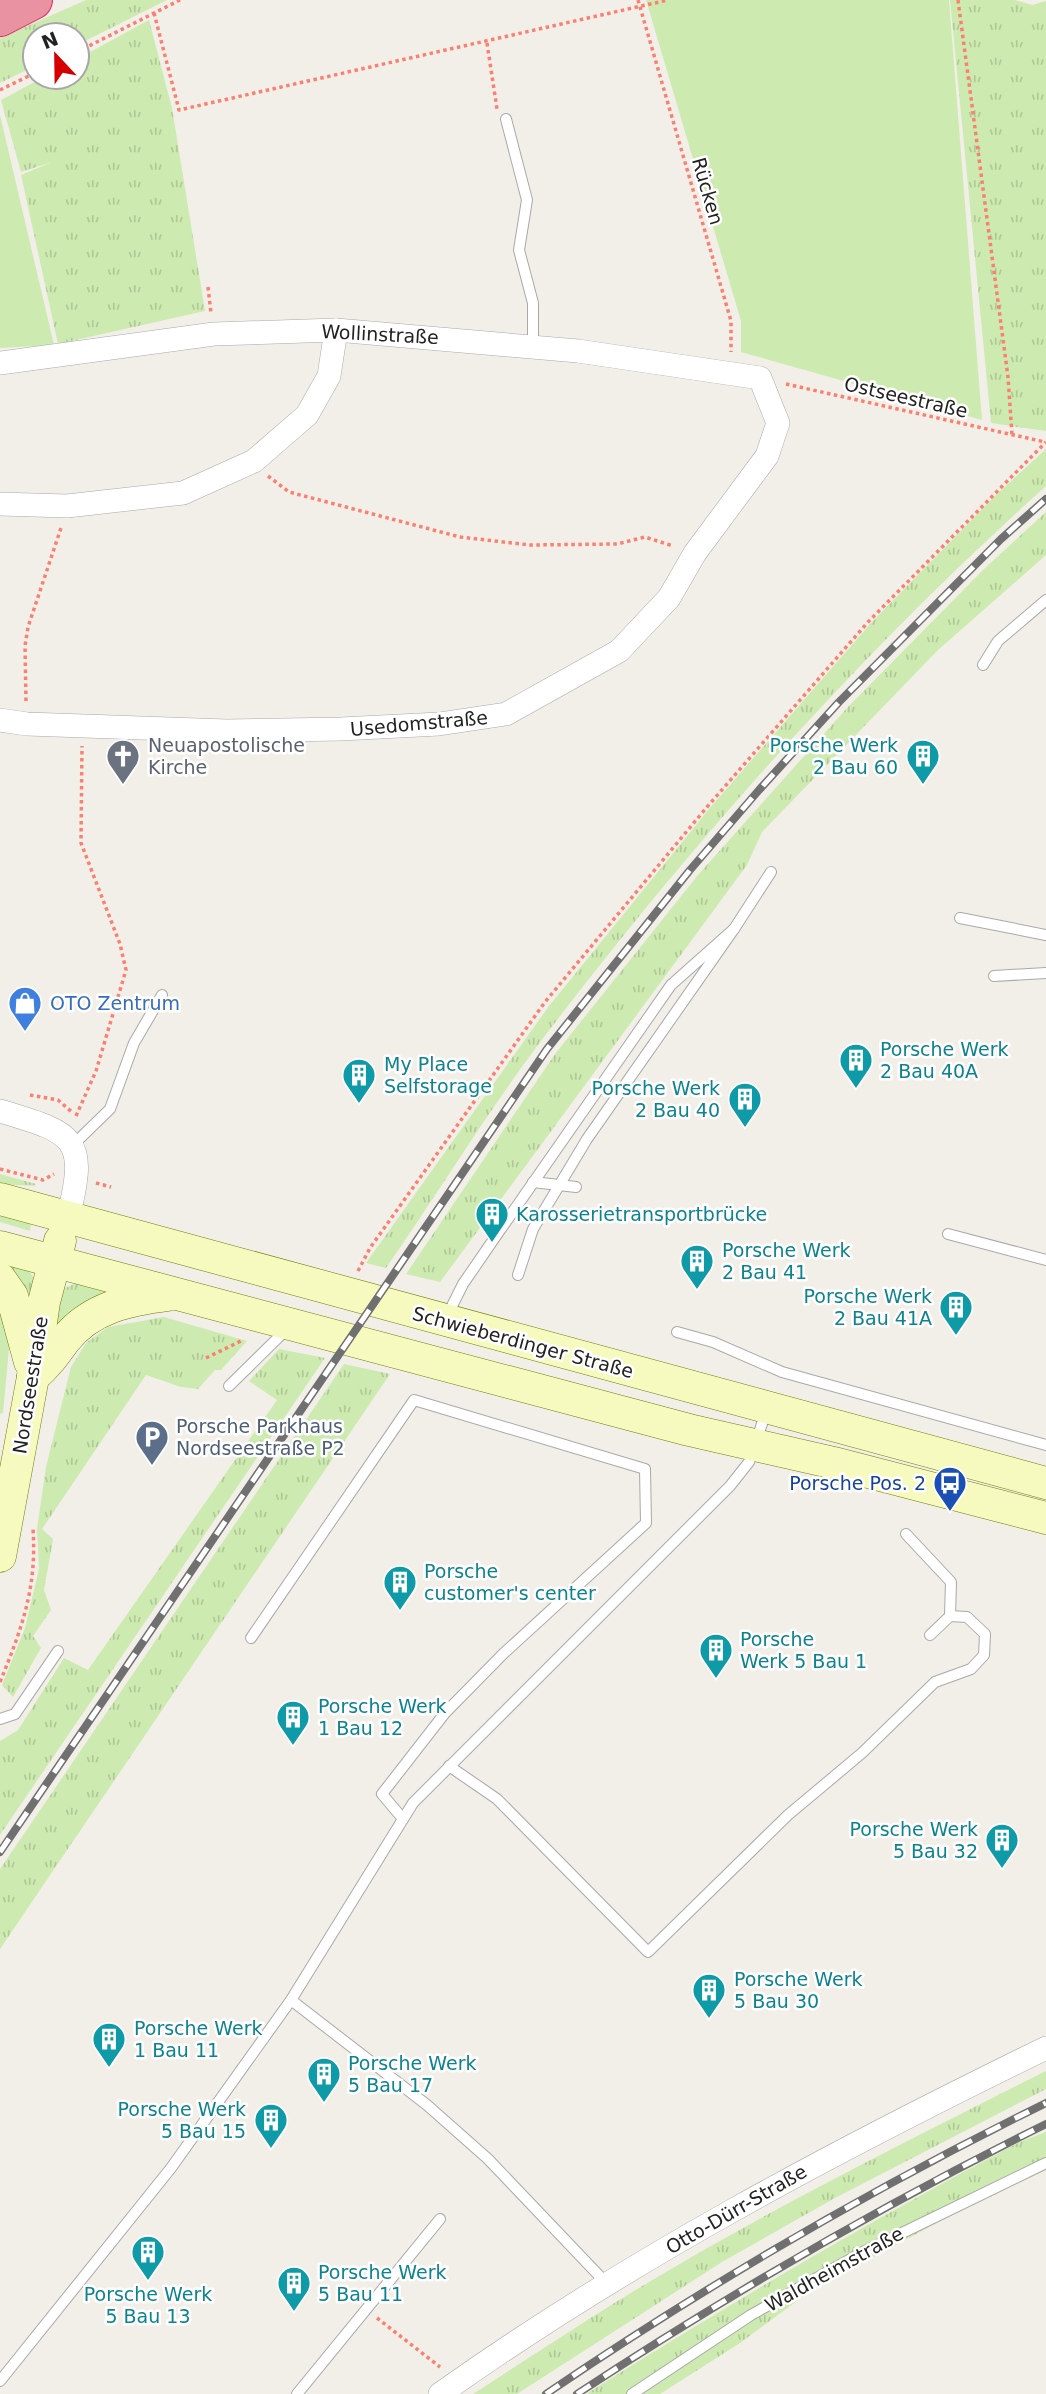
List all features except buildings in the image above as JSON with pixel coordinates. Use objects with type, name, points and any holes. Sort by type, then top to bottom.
[{"type":"highway","points":[[0,17],[33,0]]},
{"type":"main road","name":"Schwieberdinger Straße","points":[[0,1199],[1046,1483]]},
{"type":"main road","name":"Nordseestraße","points":[[0,1556],[14,1507],[53,1260],[68,1217]]},
{"type":"main road","points":[[0,1247],[1046,1518]]},
{"type":"main road","points":[[0,1279],[12,1296],[33,1377],[53,1360],[66,1339],[101,1310],[130,1300],[180,1294]]},
{"type":"street","name":"Wollinstraße","points":[[0,363],[214,334],[336,330],[533,346],[760,379]]},
{"type":"street","points":[[0,505],[67,506],[183,493],[254,460],[307,415],[329,376],[336,330]]},
{"type":"street","name":"Usedomstraße","points":[[0,720],[27,724],[227,731],[439,724],[506,715],[619,651],[669,598],[695,553],[767,456],[778,423],[760,379]]},
{"type":"street","points":[[0,1111],[56,1128],[66,1135],[73,1145],[78,1165],[68,1217]]},
{"type":"street","name":"Otto-Dürr-Straße","points":[[447,2389],[607,2284],[808,2168],[1046,2048]]},
{"type":"lane","points":[[506,119],[527,200],[519,250],[533,303],[533,346]]},
{"type":"lane","points":[[983,665],[998,641],[1046,600]]},
{"type":"lane","points":[[518,1275],[533,1229],[587,1139],[771,872]]},
{"type":"lane","points":[[960,919],[1046,934]]},
{"type":"lane","points":[[445,1320],[463,1284],[671,985],[734,929]]},
{"type":"lane","points":[[995,976],[1046,973]]},
{"type":"lane","points":[[73,1145],[110,1109],[134,1042],[162,995]]},
{"type":"lane","points":[[533,1182],[576,1187]]},
{"type":"lane","points":[[948,1234],[1046,1260]]},
{"type":"lane","points":[[229,1386],[292,1324]]},
{"type":"lane","points":[[677,1332],[713,1342],[782,1372],[1046,1445]]},
{"type":"lane","points":[[251,1637],[414,1400],[645,1469],[646,1523],[503,1654],[445,1713],[382,1794],[403,1819]]},
{"type":"lane","points":[[0,2381],[171,2168],[291,2000],[413,1803],[730,1486],[749,1462],[757,1445],[767,1409]]},
{"type":"lane","points":[[906,1534],[951,1582],[950,1616]]},
{"type":"lane","points":[[449,1766],[497,1799],[648,1952],[788,1815],[862,1753],[935,1682],[971,1669],[984,1655],[985,1634],[967,1617],[950,1616],[930,1634]]},
{"type":"lane","points":[[0,1718],[15,1714],[58,1651]]},
{"type":"lane","points":[[291,2000],[460,2133],[524,2195],[607,2284]]},
{"type":"lane","name":"Waldheimstraße","points":[[632,2394],[751,2315],[897,2235],[1046,2163]]},
{"type":"lane","points":[[297,2394],[440,2219]]},
{"type":"path","points":[[91,45],[180,0]]},
{"type":"path","name":"Rücken","points":[[638,0],[731,321],[731,355],[760,379]]},
{"type":"path","points":[[154,13],[179,110],[487,43],[668,0]]},
{"type":"path","points":[[958,0],[1008,377],[1012,435]]},
{"type":"path","points":[[487,43],[494,106],[506,119]]},
{"type":"path","points":[[0,90],[21,80]]},
{"type":"path","name":"Ostseestraße","points":[[760,379],[1046,442]]},
{"type":"path","points":[[354,1278],[370,1248],[545,1002],[707,807],[859,632],[1046,442]]},
{"type":"path","points":[[254,460],[289,492],[460,537],[530,545],[617,544],[645,537],[695,553]]},
{"type":"path","points":[[27,724],[26,637],[67,506]]},
{"type":"path","points":[[76,1116],[96,1071],[126,970],[120,944],[80,843],[83,751]]},
{"type":"path","points":[[0,1169],[43,1180]]},
{"type":"path","points":[[206,1358],[249,1337]]},
{"type":"path","points":[[0,1682],[22,1631],[36,1566],[14,1507]]},
{"type":"path","points":[[346,2295],[430,2357],[447,2389]]},
{"type":"green space","points":[[86,0],[167,0],[91,38],[91,21],[38,21]]},
{"type":"green space","points":[[646,0],[949,0],[982,420],[741,352],[741,321]]},
{"type":"green space","points":[[950,0],[1015,0],[1032,5],[1046,1],[1046,431],[991,423]]},
{"type":"green space","points":[[149,20],[172,108],[205,311],[58,344],[21,175],[52,162],[21,172],[1,100],[21,89],[91,91],[91,51]]},
{"type":"green space","points":[[21,29],[21,73],[0,83],[0,38]]},
{"type":"green space","points":[[0,115],[54,345],[0,348]]},
{"type":"green space","points":[[1046,449],[1046,486],[910,615],[780,752],[718,822],[598,967],[541,1041],[386,1268],[366,1263],[549,1006],[709,809],[871,623],[997,494]]},
{"type":"green space","points":[[1046,512],[1046,555],[938,650],[762,832],[747,865],[440,1282],[406,1274],[555,1054],[698,875],[847,708],[984,569]]},
{"type":"green space","points":[[0,1174],[36,1184],[0,1184]]},
{"type":"green space","points":[[0,1212],[31,1221],[30,1231],[0,1222]]},
{"type":"green space","points":[[8,1262],[29,1271],[34,1279],[35,1292],[26,1293],[5,1267]]},
{"type":"green space","points":[[77,1283],[115,1291],[52,1339],[62,1289]]},
{"type":"green space","points":[[0,1308],[11,1327],[3,1413],[0,1414]]},
{"type":"green space","points":[[164,1317],[247,1341],[221,1370],[215,1370],[198,1389],[181,1387],[146,1375],[42,1529],[53,1539],[44,1590],[51,1610],[33,1636],[41,1648],[13,1697],[2,1685],[25,1628],[39,1569],[37,1529],[46,1467],[71,1367],[86,1343],[108,1327]]},
{"type":"green space","points":[[279,1349],[325,1358],[0,1835],[0,1741],[18,1730],[64,1658],[88,1670],[277,1400],[249,1381]]},
{"type":"green space","points":[[344,1364],[390,1374],[0,1949],[0,1869]]},
{"type":"green space","points":[[1046,2071],[1046,2089],[835,2198],[722,2262],[517,2394],[473,2394],[616,2302],[721,2240]]},
{"type":"green space","points":[[1046,2132],[1046,2170],[939,2222],[813,2289],[740,2343],[660,2394],[586,2394],[856,2232],[1022,2141]]},
{"type":"railway","points":[[0,1852],[547,1049],[690,870],[759,790],[839,702],[1001,539],[1046,499]]},
{"type":"railway","points":[[546,2394],[667,2315],[791,2240],[917,2169],[1046,2103]]},
{"type":"railway","points":[[577,2394],[691,2321],[866,2218],[1046,2124]]},
{"type":"place","name":"Neuapostolische Kirche","points":[[123,786]]},
{"type":"place","name":"Porsche Werk 2 Bau 60","points":[[923,786]]},
{"type":"place","name":"OTO Zentrum","points":[[25,1033]]},
{"type":"place","name":"Porsche Werk 2 Bau 40A","points":[[856,1090]]},
{"type":"place","name":"My Place Selfstorage","points":[[359,1105]]},
{"type":"place","name":"Porsche Werk 2 Bau 40","points":[[745,1129]]},
{"type":"place","name":"Karosserietransportbrücke","points":[[492,1244]]},
{"type":"place","name":"Porsche Werk 2 Bau 41","points":[[697,1291]]},
{"type":"place","name":"Porsche Werk 2 Bau 41A","points":[[956,1337]]},
{"type":"place","name":"Porsche Parkhaus Nordseestraße P2","points":[[152,1467]]},
{"type":"place","name":"Porsche Pos. 2","points":[[950,1513]]},
{"type":"place","name":"Porsche customer's center","points":[[400,1612]]},
{"type":"place","name":"Porsche Werk 5 Bau 1","points":[[716,1680]]},
{"type":"place","name":"Porsche Werk 1 Bau 12","points":[[293,1747]]},
{"type":"place","name":"Porsche Werk 5 Bau 32","points":[[1002,1870]]},
{"type":"place","name":"Porsche Werk 5 Bau 30","points":[[709,2020]]},
{"type":"place","name":"Porsche Werk 1 Bau 11","points":[[109,2069]]},
{"type":"place","name":"Porsche Werk 5 Bau 17","points":[[324,2104]]},
{"type":"place","name":"Porsche Werk 5 Bau 15","points":[[271,2150]]},
{"type":"place","name":"Porsche Werk 5 Bau 13","points":[[148,2282]]},
{"type":"place","name":"Porsche Werk 5 Bau 11","points":[[294,2313]]}]
